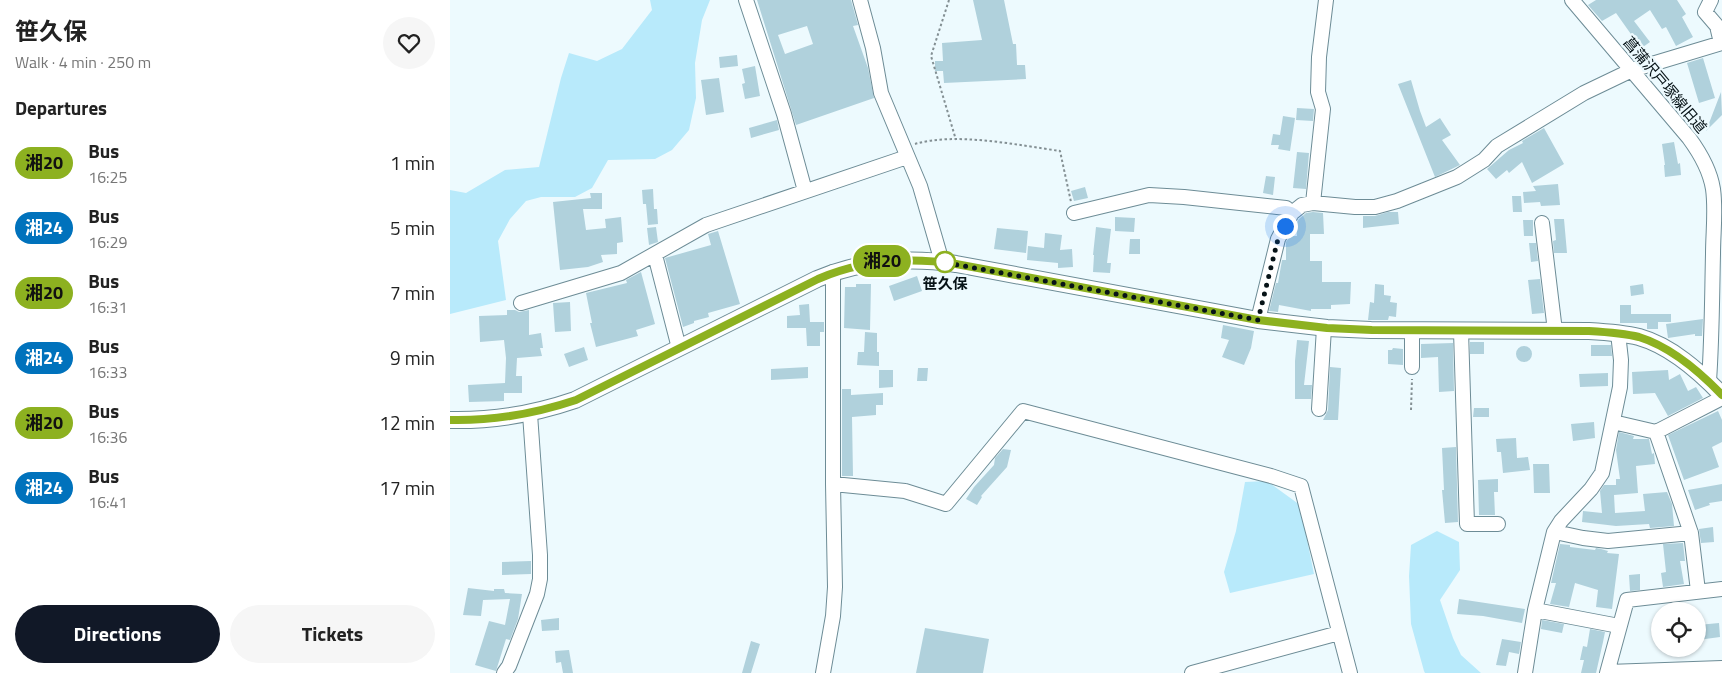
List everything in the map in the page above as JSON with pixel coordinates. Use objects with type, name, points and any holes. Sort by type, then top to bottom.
[{"type":"main road","points":[[450,420],[483,420],[530,414],[576,400],[833,272],[891,260],[942,262],[1258,320],[1324,328],[1412,331],[1618,333],[1640,338],[1662,347],[1713,375],[1722,396]]},
{"type":"street","points":[[746,0],[784,114],[806,191]]},
{"type":"street","points":[[860,0],[881,93],[920,186],[942,262]]},
{"type":"street","points":[[1313,203],[1323,109],[1318,92],[1318,57],[1326,0]]},
{"type":"street","points":[[1258,320],[1278,239],[1292,213],[1302,205],[1313,203],[1375,207],[1396,201],[1456,177],[1484,160],[1497,146],[1584,93],[1632,70],[1722,43],[1717,26],[1706,12],[1711,0]]},
{"type":"street","name":"菖蒲沢戸塚線旧道","points":[[1577,1],[1702,155],[1716,176],[1713,190],[1713,375]]},
{"type":"street","points":[[521,303],[621,273],[706,225],[806,191],[906,153]]},
{"type":"street","points":[[1074,213],[1149,195],[1286,208],[1292,213]]},
{"type":"street","points":[[1542,223],[1555,331]]},
{"type":"street","points":[[655,255],[679,348]]},
{"type":"street","points":[[823,673],[833,616],[835,587],[833,272]]},
{"type":"street","points":[[1319,409],[1324,328]]},
{"type":"street","points":[[1412,331],[1412,367]]},
{"type":"street","points":[[1461,331],[1467,524],[1498,524]]},
{"type":"street","points":[[1525,673],[1535,610],[1554,532],[1561,521],[1591,489],[1602,473],[1620,387],[1621,360],[1618,333]]},
{"type":"street","points":[[1613,422],[1656,432],[1722,396]]},
{"type":"street","points":[[833,484],[905,491],[946,504],[1023,411],[1271,476],[1301,486],[1350,673]]},
{"type":"street","points":[[504,673],[509,666],[537,594],[540,579],[530,414]]},
{"type":"street","points":[[1656,432],[1691,534],[1698,591]]},
{"type":"street","points":[[1554,532],[1608,541],[1691,534]]},
{"type":"street","points":[[1722,588],[1627,600],[1608,672],[1722,668]]},
{"type":"street","points":[[1535,610],[1619,626]]},
{"type":"street","points":[[1192,673],[1339,634]]},
{"type":"path","points":[[949,0],[931,56],[956,140]]},
{"type":"path","points":[[906,153],[916,143],[932,140],[999,142],[1060,151],[1074,213]]},
{"type":"path","points":[[1411,410],[1412,367]]},
{"type":"shaded area","points":[[650,0],[710,0],[702,20],[695,63],[696,98],[689,130],[672,150],[655,159],[608,160],[592,188],[575,197],[541,197],[526,201],[510,219],[498,241],[506,300],[450,314],[450,190],[466,193],[505,170],[539,167],[569,53],[597,61],[622,49],[652,10]]},
{"type":"shaded area","points":[[1267,481],[1300,505],[1314,574],[1230,593],[1224,572],[1236,531],[1245,482]]},
{"type":"shaded area","points":[[1437,531],[1459,542],[1460,570],[1440,600],[1461,655],[1481,673],[1425,673],[1424,671],[1411,624],[1409,576],[1411,545]]},
{"type":"building","points":[[757,0],[851,0],[858,25],[853,26],[868,68],[874,98],[796,125]],"holes":[[[807,26],[813,44],[785,54],[778,35]]]},
{"type":"building","points":[[973,0],[1004,0],[1013,44],[1016,44],[1017,65],[1025,65],[1026,79],[944,83],[943,71],[935,71],[935,61],[943,61],[942,43],[982,40]]},
{"type":"building","points":[[1596,0],[1677,0],[1686,14],[1682,17],[1693,37],[1676,46],[1666,27],[1662,29],[1650,10],[1634,21],[1650,42],[1633,54],[1625,43],[1633,37],[1616,13],[1602,21],[1588,5]]},
{"type":"building","points":[[737,55],[738,66],[720,68],[719,57]]},
{"type":"building","points":[[1703,58],[1715,98],[1699,103],[1687,63]]},
{"type":"building","points":[[755,66],[760,96],[745,99],[742,84],[745,83],[742,69]]},
{"type":"building","points":[[719,78],[724,112],[706,115],[701,80]]},
{"type":"building","points":[[1411,80],[1426,127],[1440,118],[1451,135],[1442,140],[1460,165],[1435,177],[1398,84]]},
{"type":"building","points":[[1721,92],[1722,115],[1706,131]]},
{"type":"building","points":[[1297,108],[1314,109],[1313,121],[1296,120]]},
{"type":"building","points":[[1283,116],[1295,118],[1290,151],[1278,149],[1279,145],[1271,145],[1273,134],[1280,135]]},
{"type":"building","points":[[777,120],[779,130],[751,138],[749,128]]},
{"type":"building","points":[[1544,128],[1564,164],[1532,183],[1522,162],[1509,173],[1507,170],[1496,179],[1487,169],[1509,150],[1523,143],[1522,141]]},
{"type":"building","points":[[1674,142],[1678,164],[1680,163],[1681,175],[1665,177],[1662,144]]},
{"type":"building","points":[[1297,152],[1309,153],[1306,189],[1293,188]]},
{"type":"building","points":[[1266,176],[1275,177],[1273,195],[1263,193]]},
{"type":"building","points":[[1558,184],[1560,205],[1541,206],[1540,202],[1524,203],[1523,192],[1536,191],[1533,186]]},
{"type":"building","points":[[1085,187],[1088,198],[1074,201],[1071,191]]},
{"type":"building","points":[[653,189],[654,209],[657,209],[658,224],[648,225],[646,204],[643,204],[642,190]]},
{"type":"building","points":[[590,193],[602,193],[602,209],[583,209],[586,230],[606,228],[605,219],[621,217],[623,242],[617,243],[617,254],[601,255],[603,262],[588,267],[560,270],[553,202],[591,198]]},
{"type":"building","points":[[1512,196],[1521,196],[1522,212],[1513,212]]},
{"type":"building","points":[[1388,212],[1398,212],[1399,224],[1363,228],[1363,216],[1375,216]]},
{"type":"building","points":[[1306,213],[1323,213],[1324,234],[1310,234],[1310,261],[1322,261],[1322,282],[1351,282],[1350,304],[1331,305],[1331,309],[1311,309],[1311,311],[1279,305],[1278,312],[1269,311],[1276,283],[1278,283],[1282,260],[1286,260],[1286,242],[1290,236],[1297,236],[1296,224],[1299,219]]},
{"type":"building","points":[[1115,217],[1135,218],[1134,232],[1115,231]]},
{"type":"building","points":[[1554,219],[1564,219],[1567,253],[1554,253],[1553,241],[1556,240]]},
{"type":"building","points":[[1523,220],[1533,220],[1533,236],[1524,236]]},
{"type":"building","points":[[656,227],[658,242],[649,245],[647,228]]},
{"type":"building","points":[[1096,227],[1111,229],[1107,263],[1111,263],[1110,273],[1093,272]]},
{"type":"building","points":[[997,228],[1028,231],[1026,253],[994,249]]},
{"type":"building","points":[[718,231],[740,304],[708,313],[709,317],[694,321],[694,323],[683,327],[665,258],[711,245],[708,234]]},
{"type":"building","points":[[1045,233],[1062,235],[1060,250],[1072,249],[1073,267],[1058,268],[1058,263],[1027,260],[1028,246],[1044,248]]},
{"type":"building","points":[[1130,239],[1140,239],[1140,254],[1129,254]]},
{"type":"building","points":[[1529,243],[1536,243],[1538,261],[1531,262]]},
{"type":"building","points":[[641,272],[655,324],[636,330],[638,336],[596,347],[590,323],[592,323],[586,293],[627,283],[626,280]]},
{"type":"building","points":[[917,276],[922,291],[894,301],[889,286]]},
{"type":"building","points":[[1540,279],[1544,313],[1532,314],[1528,280]]},
{"type":"building","points":[[856,284],[871,284],[870,330],[844,328],[845,287],[856,287]]},
{"type":"building","points":[[1375,284],[1384,285],[1384,295],[1391,296],[1390,302],[1397,303],[1396,317],[1389,316],[1388,320],[1368,320],[1370,302],[1374,303]]},
{"type":"building","points":[[1643,284],[1644,294],[1631,296],[1630,286]]},
{"type":"building","points":[[570,302],[571,331],[555,332],[553,303]]},
{"type":"building","points":[[809,304],[810,322],[824,322],[824,332],[820,332],[820,346],[807,346],[806,328],[787,328],[787,316],[800,315],[799,305]]},
{"type":"building","points":[[1620,305],[1631,305],[1631,314],[1671,314],[1671,322],[1658,322],[1658,329],[1647,329],[1647,323],[1620,323]]},
{"type":"building","points":[[507,310],[519,312],[529,310],[529,335],[541,333],[543,348],[540,348],[542,356],[517,358],[516,376],[522,376],[522,393],[504,393],[504,401],[469,402],[468,385],[505,383],[506,358],[504,340],[480,342],[479,316],[507,315]]},
{"type":"building","points":[[1703,319],[1702,336],[1695,336],[1695,334],[1668,338],[1666,324]]},
{"type":"building","points":[[1223,325],[1254,331],[1251,348],[1244,365],[1222,357],[1229,340],[1221,338]]},
{"type":"building","points":[[865,332],[877,333],[879,366],[857,365],[858,352],[864,352]]},
{"type":"building","points":[[1297,340],[1309,341],[1304,385],[1312,385],[1311,399],[1295,399]]},
{"type":"building","points":[[1470,342],[1484,342],[1484,354],[1470,354]]},
{"type":"building","points":[[1453,343],[1454,391],[1439,392],[1438,357],[1421,358],[1421,344]]},
{"type":"building","points":[[1591,345],[1611,345],[1612,356],[1591,356]]},
{"type":"building","points":[[1521,346],[1527,346],[1532,351],[1530,360],[1521,362],[1516,357],[1516,351]]},
{"type":"building","points":[[584,347],[588,360],[569,367],[564,354]]},
{"type":"building","points":[[1393,348],[1403,349],[1403,365],[1388,364],[1388,350]]},
{"type":"building","points":[[808,367],[808,378],[771,380],[771,369]]},
{"type":"building","points":[[1330,367],[1341,368],[1338,420],[1323,420],[1328,410]]},
{"type":"building","points":[[918,368],[928,368],[927,381],[917,381]]},
{"type":"building","points":[[879,370],[893,370],[893,387],[879,388]]},
{"type":"building","points":[[1668,370],[1669,380],[1680,374],[1688,391],[1696,387],[1703,398],[1668,416],[1655,393],[1633,394],[1632,372]]},
{"type":"building","points":[[1608,373],[1608,386],[1580,387],[1579,374]]},
{"type":"building","points":[[842,389],[851,389],[851,395],[883,393],[883,405],[876,405],[876,415],[852,417],[853,476],[842,476]]},
{"type":"building","points":[[1474,408],[1489,408],[1489,417],[1473,417]]},
{"type":"building","points":[[1718,411],[1722,420],[1722,442],[1712,447],[1719,467],[1684,480],[1668,435]]},
{"type":"building","points":[[1594,422],[1595,438],[1573,441],[1571,424]]},
{"type":"building","points":[[1619,432],[1634,436],[1633,439],[1649,439],[1652,454],[1654,453],[1655,464],[1636,466],[1638,493],[1614,495],[1615,513],[1645,511],[1643,494],[1667,492],[1672,504],[1674,526],[1650,528],[1649,524],[1616,526],[1582,522],[1583,511],[1602,513],[1600,491],[1604,485],[1616,485],[1616,479],[1620,479],[1616,450]]},
{"type":"building","points":[[1516,438],[1517,458],[1528,457],[1530,470],[1503,473],[1501,452],[1497,452],[1496,439]]},
{"type":"building","points":[[1456,447],[1458,522],[1445,523],[1442,490],[1444,490],[1442,448]]},
{"type":"building","points":[[1003,449],[1011,450],[1007,467],[981,496],[977,505],[966,499],[994,465],[995,458]]},
{"type":"building","points":[[1533,464],[1549,464],[1550,493],[1534,493]]},
{"type":"building","points":[[1498,479],[1498,492],[1494,492],[1495,515],[1479,515],[1478,480]]},
{"type":"building","points":[[1722,484],[1722,501],[1709,503],[1710,505],[1695,510],[1688,490]]},
{"type":"building","points":[[1713,527],[1714,542],[1701,543],[1699,529]]},
{"type":"building","points":[[1683,543],[1685,561],[1680,561],[1684,584],[1663,587],[1661,573],[1666,572],[1663,544]]},
{"type":"building","points":[[1560,544],[1595,550],[1596,548],[1608,551],[1607,553],[1619,554],[1612,609],[1596,607],[1598,590],[1575,583],[1569,607],[1550,604],[1556,583],[1551,583]]},
{"type":"building","points":[[531,561],[531,574],[502,575],[502,562]]},
{"type":"building","points":[[1640,574],[1640,590],[1630,591],[1629,575]]},
{"type":"building","points":[[468,588],[494,591],[494,589],[504,589],[505,593],[522,594],[518,619],[510,640],[506,639],[496,671],[475,665],[489,621],[505,625],[510,599],[483,600],[481,616],[463,615]]},
{"type":"building","points":[[1459,599],[1525,609],[1522,623],[1483,616],[1457,614]]},
{"type":"building","points":[[559,618],[559,630],[542,631],[541,620]]},
{"type":"building","points":[[1542,620],[1564,624],[1562,633],[1541,629]]},
{"type":"building","points":[[1719,623],[1720,637],[1706,639],[1706,624]]},
{"type":"building","points":[[925,628],[989,639],[983,673],[916,673]]},
{"type":"building","points":[[1590,629],[1605,632],[1603,642],[1596,673],[1581,673],[1584,660],[1580,660],[1583,646],[1587,647]]},
{"type":"building","points":[[1502,639],[1521,642],[1519,654],[1509,652],[1506,666],[1496,665]]},
{"type":"building","points":[[751,641],[760,644],[751,673],[742,673]]},
{"type":"building","points":[[569,650],[573,673],[563,673],[561,662],[556,663],[555,651]]},
{"type":"bus line","name":"湘20","points":[[450,420],[505,418],[530,414],[576,400],[833,272],[891,260],[938,261],[1258,320],[1327,328],[1589,331],[1618,333],[1640,338],[1662,347],[1698,372],[1722,395]]},
{"type":"place","name":"笹久保","points":[[945,262]]},
{"type":"route","points":[[945,262],[942,262],[1258,320],[1278,239],[1285,226]]}]
